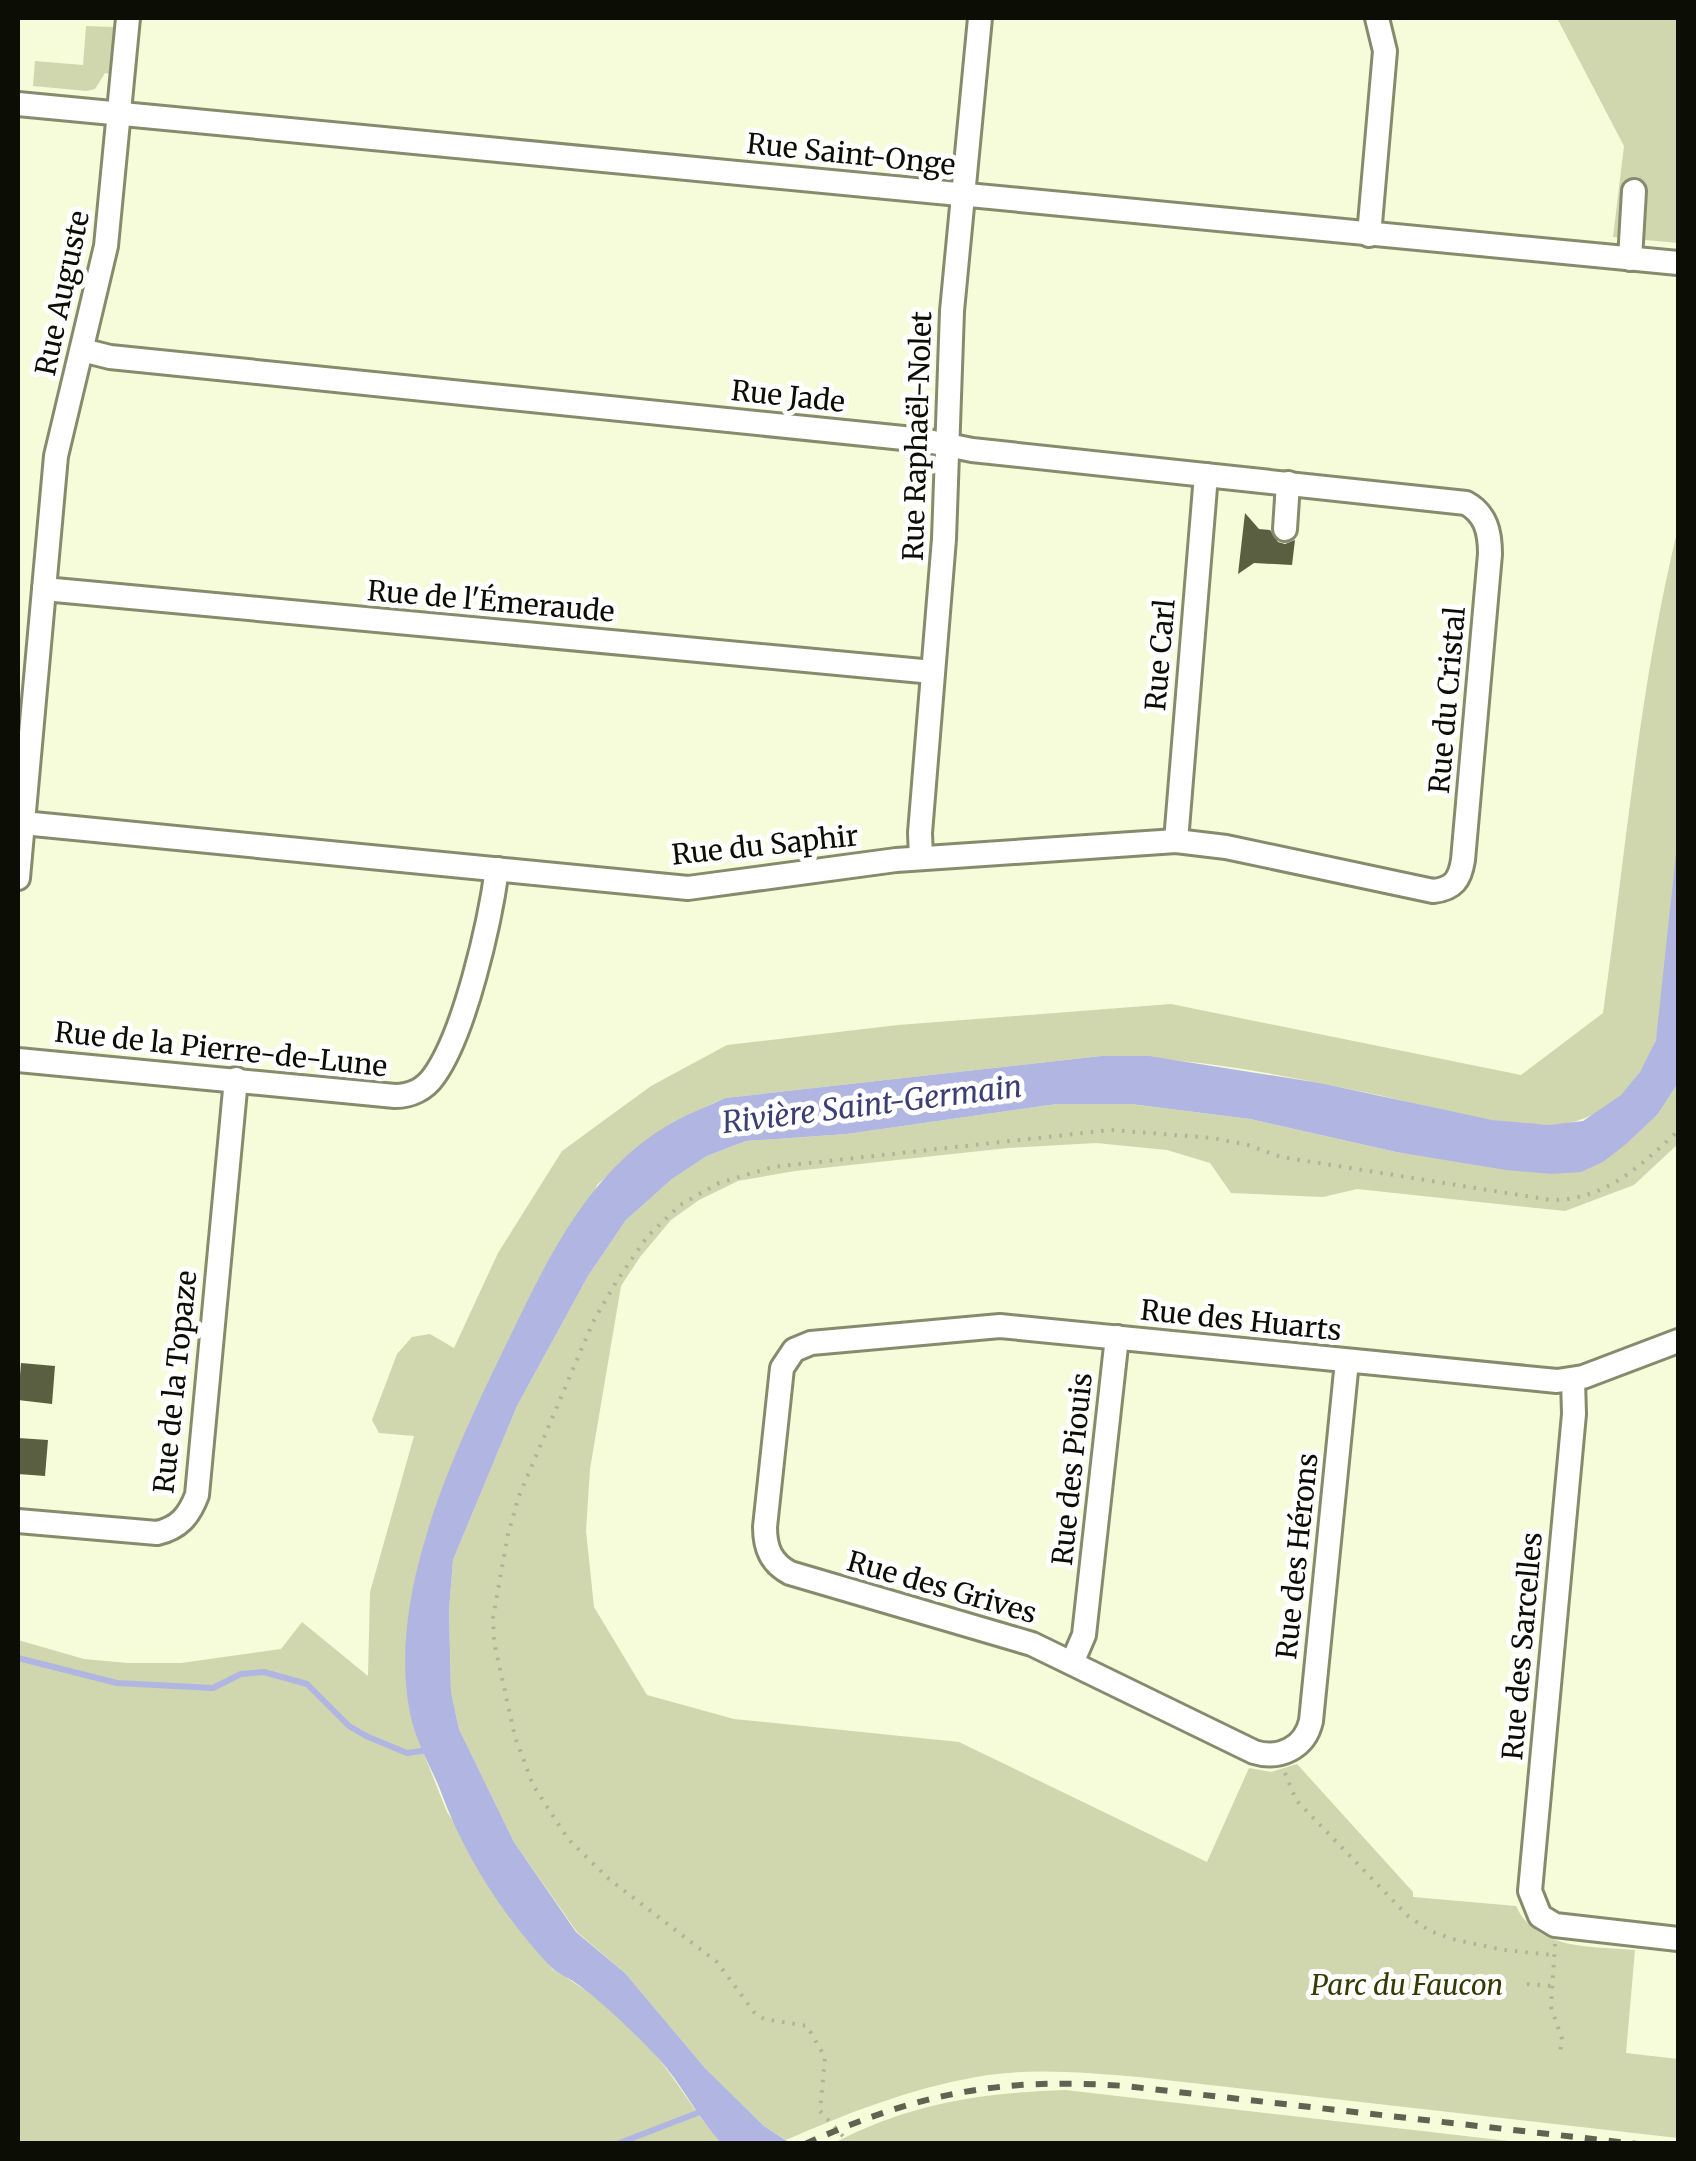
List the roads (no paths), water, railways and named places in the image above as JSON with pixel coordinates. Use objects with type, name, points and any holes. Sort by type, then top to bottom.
[{"type":"street","name":"Rue Auguste","points":[[18,878],[56,456],[106,246],[128,18]]},
{"type":"street","name":"Rue Raphaël-Nolet","points":[[922,858],[920,833],[944,539],[952,311],[980,18]]},
{"type":"street","points":[[1369,235],[1385,51],[1376,18]]},
{"type":"street","name":"Rue Saint-Onge","points":[[18,104],[1678,263]]},
{"type":"street","points":[[1630,259],[1634,191]]},
{"type":"street","name":"Rue Jade","points":[[82,350],[107,356],[1454,500],[1475,508],[1482,516]]},
{"type":"street","name":"Rue Carl","points":[[1176,841],[1206,475]]},
{"type":"street","points":[[1285,529],[1288,483]]},
{"type":"street","name":"Rue du Cristal","points":[[1450,888],[1458,879],[1463,860],[1487,593],[1490,544],[1482,516]]},
{"type":"street","name":"Rue de l'Émeraude","points":[[44,589],[934,672]]},
{"type":"street","name":"Rue du Saphir","points":[[22,823],[688,888],[922,858],[1176,841],[1226,847],[1426,890],[1450,888]]},
{"type":"street","name":"Rue de la Pierre-de-Lune","points":[[18,1060],[395,1096],[410,1094],[436,1074],[466,1005],[497,869]]},
{"type":"street","name":"Rue de la Topaze","points":[[18,1521],[157,1533],[177,1525],[191,1510],[196,1495],[236,1080]]},
{"type":"street","name":"Rue des Huarts","points":[[794,1350],[822,1341],[988,1326],[1547,1381],[1572,1380],[1678,1341]]},
{"type":"street","name":"Rue des Piouis","points":[[1072,1663],[1084,1635],[1116,1337]]},
{"type":"street","name":"Rue des Grives","points":[[794,1350],[784,1361],[780,1379],[765,1527],[766,1546],[775,1562],[790,1574],[1032,1644],[1254,1752],[1284,1752]]},
{"type":"street","name":"Rue des Hérons","points":[[1284,1752],[1305,1738],[1311,1721],[1346,1361]]},
{"type":"street","name":"Rue des Sarcelles","points":[[1572,1380],[1574,1414],[1531,1897],[1547,1920],[1678,1939]]},
{"type":"water","name":"Rivière Saint-Germain","points":[[1678,834],[1678,1083],[1658,1114],[1626,1144],[1603,1162],[1581,1172],[1506,1170],[1396,1152],[1250,1119],[1131,1104],[1057,1104],[847,1134],[746,1141],[707,1156],[672,1179],[626,1220],[588,1276],[517,1406],[453,1560],[449,1610],[451,1692],[459,1729],[514,1842],[576,1932],[625,1973],[705,2068],[764,2126],[790,2143],[721,2143],[658,2058],[600,2002],[552,1968],[501,1905],[461,1839],[420,1745],[406,1683],[406,1635],[413,1585],[443,1487],[482,1394],[535,1286],[593,1192],[645,1140],[725,1098],[1101,1056],[1149,1056],[1320,1083],[1492,1120],[1548,1125],[1583,1121],[1621,1095],[1640,1072],[1656,1040]]},
{"type":"waterway","points":[[18,1658],[117,1683],[213,1688],[241,1674],[264,1672],[307,1684],[349,1726],[366,1736],[407,1753],[429,1750]]},
{"type":"waterway","points":[[617,2144],[705,2110]]},
{"type":"railway","points":[[805,2144],[923,2101],[961,2092],[1039,2084],[1125,2086],[1637,2144]]},
{"type":"park label","name":"Parc du Faucon","points":[[1407,1985]]}]
